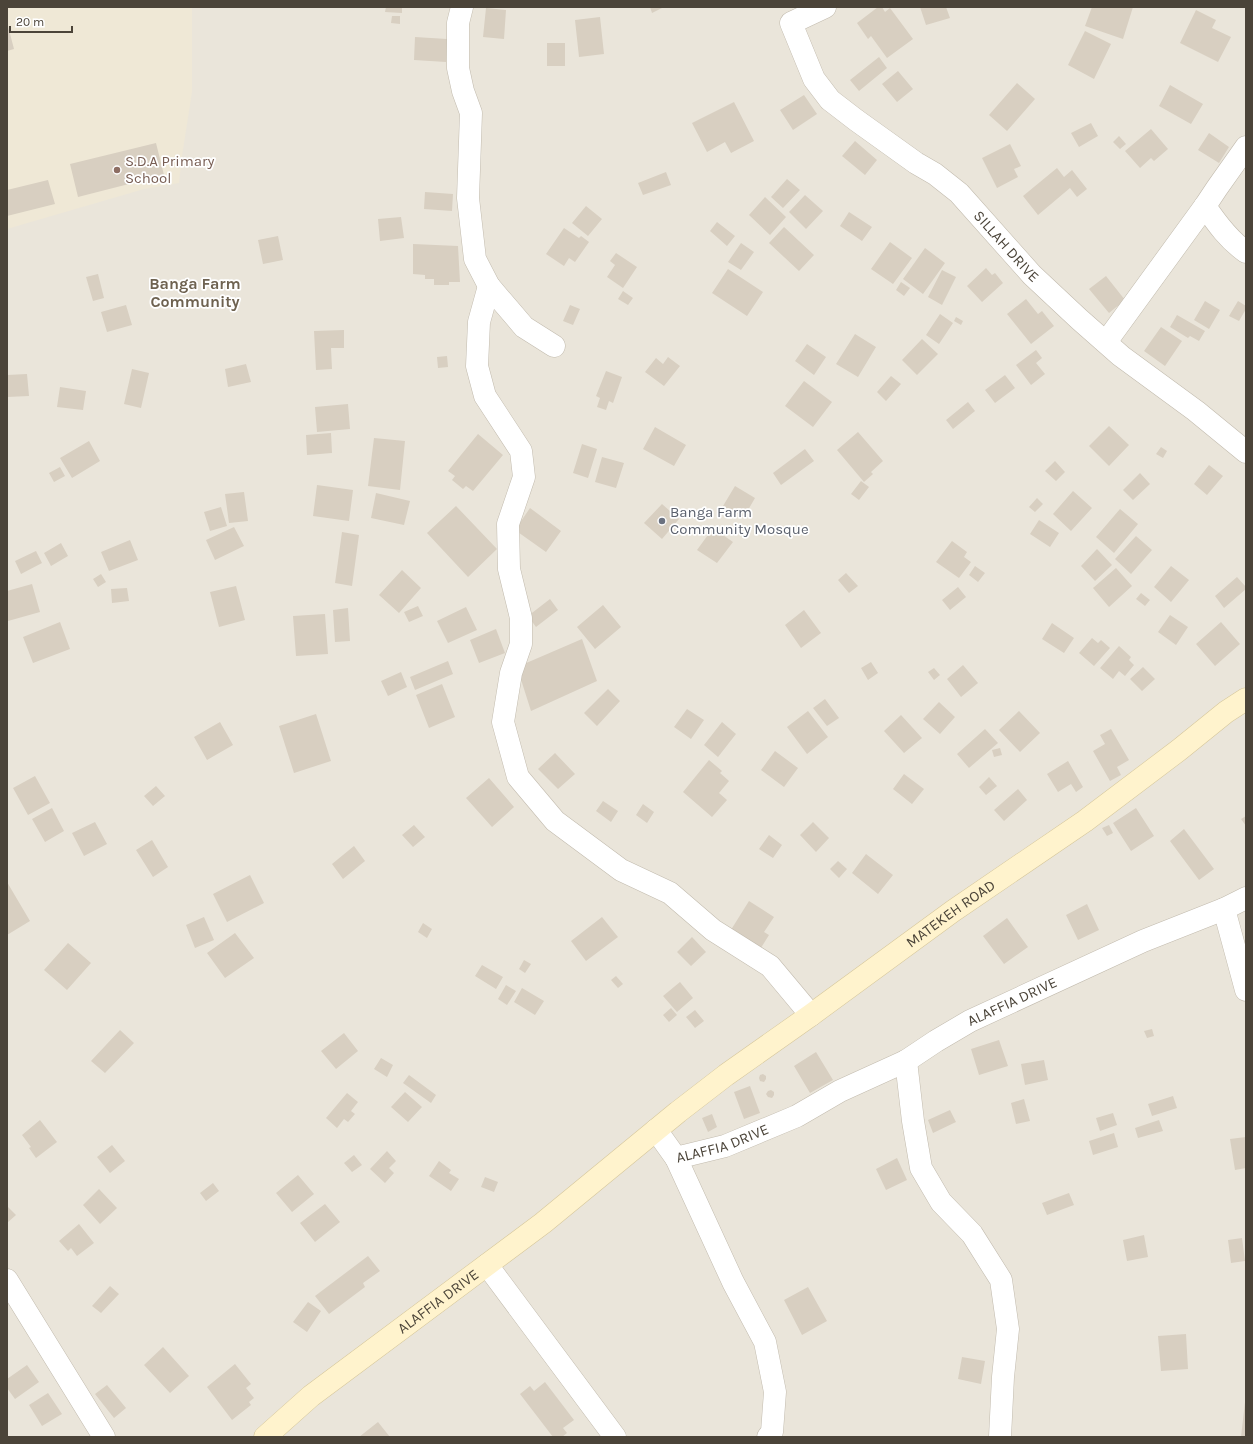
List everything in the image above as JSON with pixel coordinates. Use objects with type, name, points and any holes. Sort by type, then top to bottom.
[{"type":"street","points":[[462,7],[458,23],[458,68],[463,90],[471,113],[468,198],[475,259],[488,286],[524,327],[554,346]]},
{"type":"street","name":"SILLAH DRIVE","points":[[825,7],[791,23],[814,79],[830,100],[916,163],[936,174],[959,193],[1032,275],[1121,356],[1196,411],[1246,452]]},
{"type":"street","points":[[1106,342],[1246,147]]},
{"type":"street","points":[[1205,206],[1216,222],[1236,245],[1246,252]]},
{"type":"street","points":[[488,286],[479,322],[477,366],[486,396],[521,451],[524,477],[508,524],[510,569],[521,618],[521,644],[511,673],[503,722],[518,777],[555,821],[621,870],[670,894],[712,930],[770,966],[811,1015]]},
{"type":"street","name":"MATEKEH ROAD","points":[[656,1130],[726,1075],[954,911],[1085,821],[1179,750],[1226,712],[1246,699]]},
{"type":"street","name":"ALAFFIA DRIVE","points":[[265,1437],[311,1396],[543,1223],[656,1130],[676,1158],[725,1146],[797,1116],[840,1091],[906,1061],[970,1021],[1143,941],[1224,909],[1246,898]]},
{"type":"street","points":[[1224,909],[1246,990]]},
{"type":"street","points":[[906,1061],[913,1121],[921,1168],[941,1202],[972,1234],[1001,1280],[1008,1328],[1003,1377],[1000,1437]]},
{"type":"street","points":[[676,1158],[733,1282],[764,1342],[775,1392],[772,1432],[768,1437]]},
{"type":"street","points":[[487,1264],[614,1437]]},
{"type":"street","points":[[7,1280],[104,1437]]},
{"type":"shaded area","points":[[7,7],[1246,7],[1246,1437],[7,1437]]},
{"type":"shaded area","points":[[7,7],[192,7],[192,92],[179,183],[144,189],[7,229]]},
{"type":"building","points":[[386,7],[402,7],[402,13],[385,12]]},
{"type":"building","points":[[650,7],[664,7],[652,13]]},
{"type":"building","points":[[878,7],[882,7],[885,12],[890,8],[913,39],[887,58],[871,36],[868,39],[857,23]]},
{"type":"building","points":[[920,7],[946,7],[950,18],[926,25]]},
{"type":"building","points":[[1092,7],[1133,7],[1123,39],[1085,26]]},
{"type":"building","points":[[486,8],[506,10],[504,39],[483,37]]},
{"type":"building","points":[[1196,10],[1216,20],[1212,28],[1231,37],[1218,62],[1180,43]]},
{"type":"building","points":[[392,16],[400,16],[400,24],[391,23]]},
{"type":"building","points":[[600,17],[604,54],[579,57],[575,20]]},
{"type":"building","points":[[7,26],[14,49],[7,51]]},
{"type":"building","points":[[1085,31],[1111,44],[1094,79],[1068,65]]},
{"type":"building","points":[[415,37],[447,39],[446,62],[414,60]]},
{"type":"building","points":[[547,43],[565,43],[565,66],[547,66]]},
{"type":"building","points":[[879,57],[887,68],[859,91],[850,80]]},
{"type":"building","points":[[898,71],[913,89],[897,102],[882,84]]},
{"type":"building","points":[[1017,83],[1035,99],[1007,131],[989,115]]},
{"type":"building","points":[[1170,85],[1203,104],[1191,124],[1159,106]]},
{"type":"building","points":[[804,95],[817,114],[793,130],[780,110]]},
{"type":"building","points":[[734,102],[754,141],[731,153],[725,142],[707,152],[692,123]]},
{"type":"building","points":[[1091,123],[1098,136],[1079,147],[1071,133]]},
{"type":"building","points":[[1151,129],[1168,149],[1154,161],[1151,158],[1140,168],[1125,151]]},
{"type":"building","points":[[1209,133],[1229,147],[1219,163],[1198,150]]},
{"type":"building","points":[[1119,136],[1126,144],[1120,149],[1113,142]]},
{"type":"building","points":[[855,141],[877,160],[865,175],[842,156]]},
{"type":"building","name":"S.D.A Primary School","points":[[156,143],[164,175],[78,197],[70,164]]},
{"type":"building","points":[[1010,144],[1021,166],[1014,169],[1018,177],[997,188],[982,158]]},
{"type":"building","points":[[1057,168],[1064,177],[1072,170],[1087,189],[1077,197],[1070,188],[1038,215],[1023,196]]},
{"type":"building","points":[[666,172],[671,185],[643,195],[638,183]]},
{"type":"building","points":[[787,179],[800,190],[783,208],[771,197]]},
{"type":"building","points":[[48,180],[55,204],[7,216],[7,190]]},
{"type":"building","points":[[425,192],[453,194],[452,211],[424,209]]},
{"type":"building","points":[[805,195],[823,211],[806,229],[789,212]]},
{"type":"building","points":[[765,197],[786,217],[770,235],[749,215]]},
{"type":"building","points":[[586,206],[602,219],[588,236],[572,223]]},
{"type":"building","points":[[849,212],[872,227],[862,241],[840,226]]},
{"type":"building","points":[[401,217],[404,238],[380,241],[378,219]]},
{"type":"building","points":[[717,222],[735,236],[727,246],[710,231]]},
{"type":"building","points":[[784,227],[814,255],[799,271],[769,243]]},
{"type":"building","points":[[564,228],[579,238],[581,236],[589,242],[575,262],[569,258],[564,266],[546,254]]},
{"type":"building","points":[[278,236],[283,260],[263,264],[258,240]]},
{"type":"building","points":[[890,242],[912,258],[893,284],[871,269]]},
{"type":"building","points":[[741,243],[754,252],[741,270],[728,262]]},
{"type":"building","points":[[413,244],[458,246],[460,282],[449,282],[449,285],[434,285],[434,279],[425,279],[425,275],[413,274]]},
{"type":"building","points":[[925,248],[945,263],[923,294],[903,279]]},
{"type":"building","points":[[616,253],[637,267],[623,288],[607,277],[615,265],[610,261]]},
{"type":"building","points":[[986,268],[992,275],[995,273],[1003,283],[982,302],[967,286]]},
{"type":"building","points":[[728,269],[763,292],[747,316],[712,293]]},
{"type":"building","points":[[942,270],[956,277],[942,305],[928,297]]},
{"type":"building","points":[[98,274],[104,298],[93,301],[86,277]]},
{"type":"building","points":[[1106,276],[1125,300],[1109,313],[1089,289]]},
{"type":"building","points":[[901,282],[910,288],[904,296],[896,290]]},
{"type":"building","points":[[623,291],[633,298],[628,305],[618,299]]},
{"type":"building","points":[[1026,299],[1038,314],[1042,311],[1054,326],[1031,344],[1007,314]]},
{"type":"building","points":[[1205,301],[1220,310],[1209,329],[1194,320]]},
{"type":"building","points":[[1238,301],[1246,306],[1246,309],[1239,321],[1229,316]]},
{"type":"building","points":[[126,305],[132,325],[107,332],[101,312]]},
{"type":"building","points":[[570,305],[580,309],[573,325],[563,321]]},
{"type":"building","points":[[940,314],[953,323],[939,344],[926,335]]},
{"type":"building","points":[[1177,315],[1205,331],[1199,341],[1190,336],[1188,338],[1170,327]]},
{"type":"building","points":[[956,317],[963,321],[961,325],[954,321]]},
{"type":"building","points":[[1161,327],[1182,341],[1165,366],[1144,351]]},
{"type":"building","points":[[344,330],[344,348],[331,348],[332,369],[316,370],[314,331]]},
{"type":"building","points":[[855,334],[876,347],[858,377],[836,364]]},
{"type":"building","points":[[922,339],[938,354],[917,375],[902,360]]},
{"type":"building","points":[[807,344],[826,357],[814,375],[795,361]]},
{"type":"building","points":[[1036,350],[1042,358],[1036,363],[1045,374],[1031,385],[1016,365]]},
{"type":"building","points":[[447,356],[448,367],[438,368],[437,357]]},
{"type":"building","points":[[668,357],[680,366],[664,386],[645,372],[656,358],[663,364]]},
{"type":"building","points":[[246,364],[251,382],[228,387],[225,369]]},
{"type":"building","points":[[132,369],[149,373],[141,408],[124,404]]},
{"type":"building","points":[[606,371],[622,377],[613,403],[609,401],[606,410],[597,407],[600,398],[596,396]]},
{"type":"building","points":[[27,374],[29,396],[7,397],[7,375]]},
{"type":"building","points":[[1005,375],[1015,388],[995,403],[985,390]]},
{"type":"building","points":[[891,376],[901,384],[886,401],[877,392]]},
{"type":"building","points":[[804,381],[832,402],[813,427],[785,406]]},
{"type":"building","points":[[60,387],[86,391],[83,410],[57,407]]},
{"type":"building","points":[[968,402],[975,411],[953,429],[946,420]]},
{"type":"building","points":[[348,404],[350,429],[317,432],[315,407]]},
{"type":"building","points":[[1109,426],[1129,445],[1109,466],[1089,446]]},
{"type":"building","points":[[655,427],[686,445],[674,466],[643,449]]},
{"type":"building","points":[[858,432],[883,461],[871,472],[873,474],[864,482],[837,450]]},
{"type":"building","points":[[331,433],[332,453],[307,455],[306,435]]},
{"type":"building","points":[[478,434],[503,455],[473,491],[466,486],[463,489],[452,480],[455,476],[448,471]]},
{"type":"building","points":[[374,438],[405,441],[400,490],[368,486]]},
{"type":"building","points":[[89,441],[100,461],[72,478],[60,458]]},
{"type":"building","points":[[582,444],[597,449],[588,478],[573,473]]},
{"type":"building","points":[[1161,447],[1167,451],[1163,458],[1156,454]]},
{"type":"building","points":[[805,449],[814,461],[781,485],[773,473]]},
{"type":"building","points":[[602,457],[624,463],[616,488],[595,482]]},
{"type":"building","points":[[1055,461],[1065,472],[1056,481],[1045,471]]},
{"type":"building","points":[[1209,465],[1223,476],[1207,495],[1194,484]]},
{"type":"building","points":[[60,467],[65,476],[54,482],[49,473]]},
{"type":"building","points":[[1140,473],[1150,484],[1133,500],[1123,490]]},
{"type":"building","points":[[861,481],[869,487],[859,500],[851,494]]},
{"type":"building","points":[[317,485],[353,490],[349,521],[313,516]]},
{"type":"building","points":[[735,486],[755,498],[744,517],[723,506]]},
{"type":"building","points":[[1073,491],[1092,508],[1071,531],[1053,514]]},
{"type":"building","points":[[244,492],[248,521],[229,523],[225,494]]},
{"type":"building","points":[[376,493],[410,501],[404,525],[371,518]]},
{"type":"building","points":[[1037,498],[1043,504],[1035,512],[1029,507]]},
{"type":"building","name":"Banga Farm Community Mosque","points":[[662,504],[679,519],[662,539],[644,523]]},
{"type":"building","points":[[456,506],[497,549],[468,577],[427,533]]},
{"type":"building","points":[[221,507],[227,526],[210,531],[204,512]]},
{"type":"building","points":[[530,508],[561,531],[546,552],[515,530]]},
{"type":"building","points":[[1120,509],[1138,524],[1114,553],[1096,537]]},
{"type":"building","points":[[1039,520],[1059,533],[1050,547],[1030,534]]},
{"type":"building","points":[[234,527],[244,546],[215,560],[206,540]]},
{"type":"building","points":[[713,528],[733,542],[717,563],[697,550]]},
{"type":"building","points":[[342,532],[359,535],[352,586],[335,583]]},
{"type":"building","points":[[1136,536],[1152,550],[1131,574],[1115,559]]},
{"type":"building","points":[[130,540],[138,560],[109,571],[101,552]]},
{"type":"building","points":[[952,541],[967,552],[964,557],[971,562],[959,578],[936,562]]},
{"type":"building","points":[[61,543],[68,556],[51,566],[44,553]]},
{"type":"building","points":[[1097,549],[1112,565],[1095,581],[1081,566]]},
{"type":"building","points":[[36,551],[42,563],[21,574],[15,561]]},
{"type":"building","points":[[975,566],[985,573],[978,582],[969,575]]},
{"type":"building","points":[[1171,566],[1189,580],[1171,602],[1154,587]]},
{"type":"building","points":[[1116,568],[1132,586],[1109,607],[1093,588]]},
{"type":"building","points":[[402,570],[421,588],[399,613],[379,595]]},
{"type":"building","points":[[846,573],[858,586],[849,593],[838,580]]},
{"type":"building","points":[[101,574],[106,582],[98,587],[93,579]]},
{"type":"building","points":[[1237,577],[1246,589],[1224,608],[1215,596]]},
{"type":"building","points":[[32,584],[40,612],[8,621],[7,591]]},
{"type":"building","points":[[236,586],[245,620],[219,627],[210,592]]},
{"type":"building","points":[[958,587],[966,597],[950,610],[942,600]]},
{"type":"building","points":[[127,588],[129,601],[112,603],[111,589]]},
{"type":"building","points":[[1141,593],[1150,600],[1145,606],[1136,599]]},
{"type":"building","points":[[550,599],[558,610],[536,627],[528,616]]},
{"type":"building","points":[[603,605],[621,627],[595,649],[577,627]]},
{"type":"building","points":[[418,606],[423,616],[409,622],[404,612]]},
{"type":"building","points":[[466,607],[477,630],[448,643],[437,621]]},
{"type":"building","points":[[348,608],[350,641],[335,642],[333,610]]},
{"type":"building","points":[[804,610],[821,633],[801,648],[785,625]]},
{"type":"building","points":[[325,614],[328,654],[296,656],[293,616]]},
{"type":"building","points":[[1170,615],[1188,627],[1176,645],[1158,632]]},
{"type":"building","points":[[60,622],[70,649],[33,663],[23,637]]},
{"type":"building","points":[[1221,622],[1240,644],[1215,666],[1196,644]]},
{"type":"building","points":[[1052,623],[1074,638],[1064,653],[1042,639]]},
{"type":"building","points":[[496,629],[505,653],[479,663],[470,640]]},
{"type":"building","points":[[1092,638],[1098,643],[1101,640],[1110,648],[1094,666],[1079,653]]},
{"type":"building","points":[[582,639],[597,681],[531,711],[517,667]]},
{"type":"building","points":[[1119,646],[1131,657],[1129,660],[1134,665],[1125,676],[1119,671],[1113,679],[1100,668]]},
{"type":"building","points":[[448,661],[453,674],[415,690],[410,677]]},
{"type":"building","points":[[871,662],[878,673],[868,680],[861,668]]},
{"type":"building","points":[[963,665],[978,683],[961,697],[947,679]]},
{"type":"building","points":[[1143,667],[1155,679],[1142,691],[1130,679]]},
{"type":"building","points":[[934,668],[940,675],[934,680],[928,672]]},
{"type":"building","points":[[401,672],[407,687],[388,696],[381,681]]},
{"type":"building","points":[[442,684],[455,717],[429,728],[416,695]]},
{"type":"building","points":[[608,689],[620,701],[597,726],[584,713]]},
{"type":"building","points":[[825,699],[839,718],[827,726],[813,708]]},
{"type":"building","points":[[939,702],[955,717],[940,734],[923,719]]},
{"type":"building","points":[[687,709],[704,720],[691,739],[674,727]]},
{"type":"building","points":[[808,711],[828,737],[807,754],[787,727]]},
{"type":"building","points":[[1019,711],[1040,733],[1020,752],[999,730]]},
{"type":"building","points":[[316,714],[331,761],[294,773],[279,726]]},
{"type":"building","points":[[901,715],[922,738],[904,753],[884,731]]},
{"type":"building","points":[[220,722],[233,745],[207,760],[194,737]]},
{"type":"building","points":[[722,722],[736,734],[718,757],[704,745]]},
{"type":"building","points":[[985,729],[998,743],[969,768],[957,754]]},
{"type":"building","points":[[1111,729],[1129,760],[1117,767],[1121,775],[1110,781],[1093,751],[1105,744],[1100,735]]},
{"type":"building","points":[[1000,748],[1002,755],[994,757],[992,750]]},
{"type":"building","points":[[775,751],[798,768],[784,787],[761,770]]},
{"type":"building","points":[[555,753],[575,774],[558,789],[538,769]]},
{"type":"building","points":[[709,760],[722,771],[720,773],[729,781],[719,793],[727,800],[712,817],[683,792]]},
{"type":"building","points":[[1068,761],[1083,787],[1076,792],[1071,784],[1058,792],[1047,774]]},
{"type":"building","points":[[904,774],[924,789],[912,804],[893,789]]},
{"type":"building","points":[[35,776],[50,803],[28,815],[13,788]]},
{"type":"building","points":[[989,777],[997,786],[986,795],[979,787]]},
{"type":"building","points":[[489,778],[514,807],[492,827],[466,798]]},
{"type":"building","points":[[156,786],[165,796],[153,806],[144,796]]},
{"type":"building","points":[[1018,789],[1027,800],[1004,821],[994,810]]},
{"type":"building","points":[[603,801],[618,811],[611,822],[596,811]]},
{"type":"building","points":[[643,804],[654,812],[647,823],[636,815]]},
{"type":"building","points":[[52,808],[64,831],[45,842],[32,819]]},
{"type":"building","points":[[1136,808],[1154,836],[1131,851],[1113,823]]},
{"type":"building","points":[[1246,816],[1246,826],[1241,819]]},
{"type":"building","points":[[95,822],[107,844],[84,856],[72,833]]},
{"type":"building","points":[[813,822],[829,838],[816,852],[800,835]]},
{"type":"building","points":[[414,825],[425,837],[413,847],[402,835]]},
{"type":"building","points":[[1109,825],[1113,833],[1107,836],[1102,828]]},
{"type":"building","points":[[1184,829],[1214,869],[1199,880],[1170,841]]},
{"type":"building","points":[[769,835],[782,845],[773,858],[759,849]]},
{"type":"building","points":[[152,840],[168,867],[153,877],[136,850]]},
{"type":"building","points":[[354,846],[365,861],[343,879],[332,864]]},
{"type":"building","points":[[866,854],[893,875],[878,894],[852,873]]},
{"type":"building","points":[[838,861],[847,869],[839,878],[830,869]]},
{"type":"building","points":[[250,875],[264,903],[227,922],[213,894]]},
{"type":"building","points":[[7,882],[30,921],[7,935]]},
{"type":"building","points":[[749,901],[774,917],[764,932],[769,935],[759,951],[729,933]]},
{"type":"building","points":[[1087,904],[1099,930],[1078,940],[1066,915]]},
{"type":"building","points":[[204,917],[214,940],[195,948],[186,925]]},
{"type":"building","points":[[602,917],[618,937],[586,961],[571,941]]},
{"type":"building","points":[[1007,918],[1028,947],[1004,964],[983,936]]},
{"type":"building","points":[[423,923],[432,929],[427,938],[418,932]]},
{"type":"building","points":[[235,933],[254,958],[225,978],[207,953]]},
{"type":"building","points":[[692,937],[706,952],[691,966],[677,952]]},
{"type":"building","points":[[68,943],[91,963],[67,990],[44,970]]},
{"type":"building","points":[[524,960],[531,964],[525,973],[519,969]]},
{"type":"building","points":[[482,965],[503,977],[496,989],[475,976]]},
{"type":"building","points":[[616,976],[623,984],[618,988],[611,980]]},
{"type":"building","points":[[680,982],[693,998],[677,1012],[663,996]]},
{"type":"building","points":[[506,985],[516,991],[507,1005],[498,999]]},
{"type":"building","points":[[522,988],[544,1001],[535,1015],[514,1002]]},
{"type":"building","points":[[671,1008],[677,1015],[669,1022],[663,1015]]},
{"type":"building","points":[[695,1010],[704,1021],[695,1028],[686,1017]]},
{"type":"building","points":[[1152,1029],[1154,1036],[1147,1038],[1144,1031]]},
{"type":"building","points":[[120,1030],[134,1043],[105,1073],[91,1061]]},
{"type":"building","points":[[344,1033],[358,1051],[336,1069],[321,1051]]},
{"type":"building","points":[[999,1040],[1008,1066],[979,1075],[971,1049]]},
{"type":"building","points":[[816,1052],[833,1080],[810,1093],[794,1066]]},
{"type":"building","points":[[381,1058],[393,1065],[387,1077],[374,1069]]},
{"type":"building","points":[[1044,1060],[1048,1080],[1025,1085],[1021,1064]]},
{"type":"building","points":[[763,1074],[766,1076],[764,1082],[760,1081],[759,1078],[760,1075]]},
{"type":"building","points":[[409,1075],[436,1095],[431,1103],[403,1083]]},
{"type":"building","points":[[750,1086],[760,1113],[744,1119],[734,1092]]},
{"type":"building","points":[[771,1090],[774,1092],[772,1098],[768,1097],[766,1094]]},
{"type":"building","points":[[405,1092],[422,1107],[408,1122],[391,1107]]},
{"type":"building","points":[[347,1093],[358,1102],[351,1111],[355,1114],[348,1122],[344,1119],[337,1128],[326,1118]]},
{"type":"building","points":[[1173,1096],[1177,1108],[1152,1116],[1148,1104]]},
{"type":"building","points":[[1024,1099],[1030,1121],[1016,1124],[1011,1103]]},
{"type":"building","points":[[950,1110],[956,1122],[933,1133],[928,1120]]},
{"type":"building","points":[[1113,1113],[1117,1125],[1100,1131],[1096,1118]]},
{"type":"building","points":[[712,1114],[717,1127],[708,1132],[702,1118]]},
{"type":"building","points":[[40,1120],[57,1142],[36,1158],[29,1148],[31,1147],[22,1135]]},
{"type":"building","points":[[1159,1120],[1163,1131],[1138,1138],[1135,1128]]},
{"type":"building","points":[[1114,1133],[1118,1147],[1093,1155],[1089,1141]]},
{"type":"building","points":[[1246,1137],[1246,1168],[1235,1170],[1230,1139]]},
{"type":"building","points":[[112,1145],[125,1161],[110,1173],[97,1157]]},
{"type":"building","points":[[387,1151],[396,1161],[389,1168],[394,1173],[385,1183],[370,1169]]},
{"type":"building","points":[[354,1155],[362,1165],[352,1172],[344,1163]]},
{"type":"building","points":[[897,1158],[907,1180],[886,1190],[876,1169]]},
{"type":"building","points":[[439,1161],[451,1170],[449,1173],[459,1179],[451,1191],[429,1176]]},
{"type":"building","points":[[298,1175],[314,1194],[292,1212],[276,1193]]},
{"type":"building","points":[[485,1177],[498,1182],[494,1192],[481,1187]]},
{"type":"building","points":[[213,1183],[219,1191],[206,1201],[200,1193]]},
{"type":"building","points":[[99,1189],[117,1208],[100,1224],[83,1205]]},
{"type":"building","points":[[1069,1193],[1074,1205],[1047,1215],[1042,1203]]},
{"type":"building","points":[[325,1204],[340,1222],[315,1242],[300,1223]]},
{"type":"building","points":[[7,1207],[16,1215],[7,1223]]},
{"type":"building","points":[[79,1224],[94,1243],[77,1256],[71,1248],[68,1251],[59,1241]]},
{"type":"building","points":[[1144,1235],[1148,1257],[1127,1261],[1123,1240]]},
{"type":"building","points":[[1242,1238],[1245,1261],[1231,1263],[1228,1240]]},
{"type":"building","points":[[368,1256],[380,1271],[363,1283],[365,1287],[329,1314],[315,1296]]},
{"type":"building","points":[[110,1286],[119,1294],[101,1313],[92,1306]]},
{"type":"building","points":[[808,1287],[827,1321],[802,1335],[784,1300]]},
{"type":"building","points":[[308,1302],[321,1311],[307,1332],[293,1322]]},
{"type":"building","points":[[1186,1334],[1188,1369],[1161,1371],[1158,1336]]},
{"type":"building","points":[[163,1347],[189,1376],[170,1393],[144,1365]]},
{"type":"building","points":[[962,1357],[985,1361],[981,1384],[958,1379]]},
{"type":"building","points":[[235,1364],[251,1384],[246,1388],[254,1398],[249,1402],[251,1405],[232,1420],[207,1387]]},
{"type":"building","points":[[27,1365],[39,1382],[15,1399],[7,1388],[7,1379]]},
{"type":"building","points":[[545,1382],[574,1420],[563,1428],[567,1433],[562,1437],[553,1437],[520,1394],[530,1386],[534,1391]]},
{"type":"building","points":[[107,1385],[126,1408],[114,1418],[95,1394]]},
{"type":"building","points":[[48,1393],[62,1414],[42,1426],[29,1405]]},
{"type":"building","points":[[1245,1402],[1246,1437],[1241,1437]]},
{"type":"building","points":[[378,1422],[390,1437],[359,1437]]},
{"type":"place","name":"S.D.A Primary School","points":[[117,170]]},
{"type":"place","name":"Banga Farm Community Mosque","points":[[662,521]]},
{"type":"district","name":"Banga Farm Community","points":[[195,292]]}]
